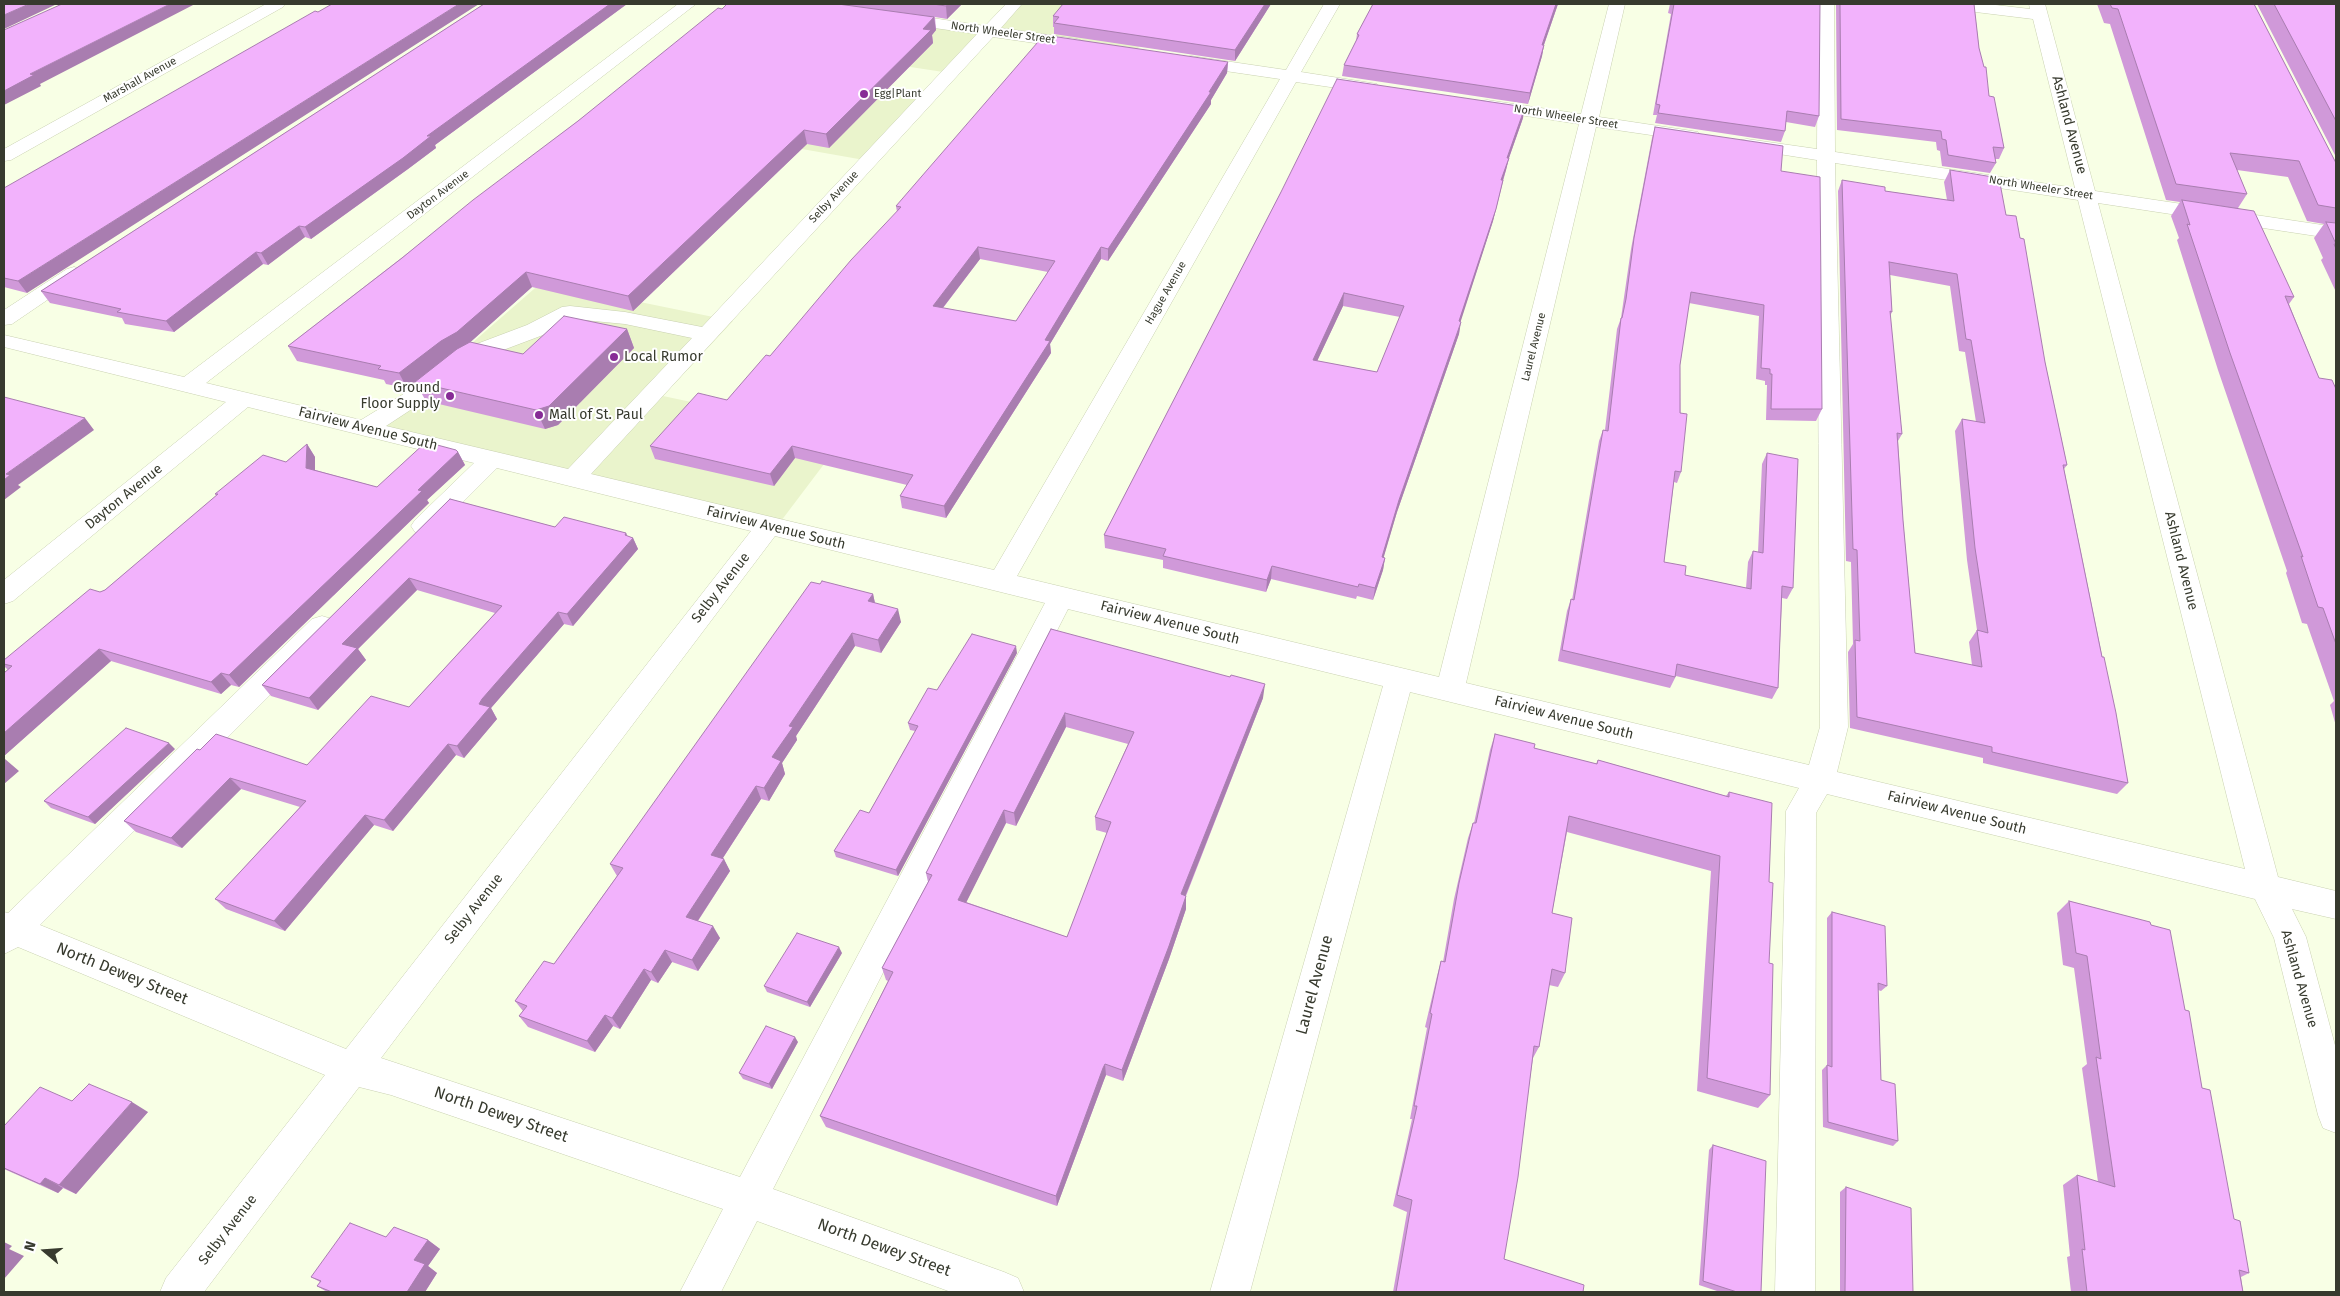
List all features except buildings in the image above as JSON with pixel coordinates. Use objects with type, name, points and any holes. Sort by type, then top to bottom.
[{"type":"street","name":"Marshall Avenue","points":[[4,156],[277,4]]},
{"type":"street","name":"Dayton Avenue","points":[[187,386],[688,4]]},
{"type":"street","name":"Selby Avenue","points":[[573,479],[1014,4]]},
{"type":"street","name":"Hague Avenue","points":[[1000,582],[1332,4]]},
{"type":"street","name":"Laurel Avenue","points":[[1450,691],[1617,4]]},
{"type":"street","points":[[1795,1292],[1801,811],[1820,780],[1834,727],[1825,156],[1826,4]]},
{"type":"street","points":[[1951,4],[2038,9]]},
{"type":"street","name":"Ashland Avenue","points":[[2038,9],[2088,195],[2265,887],[2290,937],[2336,1115]]},
{"type":"street","name":"North Wheeler Street","points":[[885,16],[1092,46]]},
{"type":"street","points":[[1178,59],[1388,90]]},
{"type":"street","name":"North Wheeler Street","points":[[1467,102],[1710,138]]},
{"type":"street","name":"North Wheeler Street","points":[[1729,141],[2336,233]]},
{"type":"street","points":[[4,318],[87,265]]},
{"type":"street","points":[[365,428],[410,400],[458,362],[474,353],[535,330],[570,312],[625,318],[707,334]]},
{"type":"street","name":"Fairview Avenue South","points":[[8,346],[365,428],[2336,905]]},
{"type":"street","name":"Dayton Avenue","points":[[4,594],[244,399]]},
{"type":"street","points":[[408,541],[492,459]]},
{"type":"street","name":"Selby Avenue","points":[[180,1292],[769,526]]},
{"type":"street","points":[[700,1292],[1061,597]]},
{"type":"street","points":[[7,932],[338,610]]},
{"type":"street","name":"Laurel Avenue","points":[[1230,1292],[1400,678]]},
{"type":"street","name":"North Dewey Street","points":[[7,932],[351,1068],[391,1078],[749,1199],[1004,1292]]},
{"type":"shaded area","points":[[787,4],[989,33],[950,73],[851,58]]},
{"type":"shaded area","points":[[1016,4],[1156,4],[1174,6],[1133,54],[989,33]]},
{"type":"shaded area","points":[[779,71],[931,95],[870,161],[711,133]]},
{"type":"shaded area","points":[[542,282],[733,321],[663,396],[846,435],[775,529],[370,432]]},
{"type":"place","name":"Egg|Plant","points":[[864,94]]},
{"type":"place","name":"Local Rumor","points":[[614,357]]},
{"type":"place","name":"Ground Floor Supply","points":[[450,396]]},
{"type":"place","name":"Mall of St. Paul","points":[[539,415]]}]
